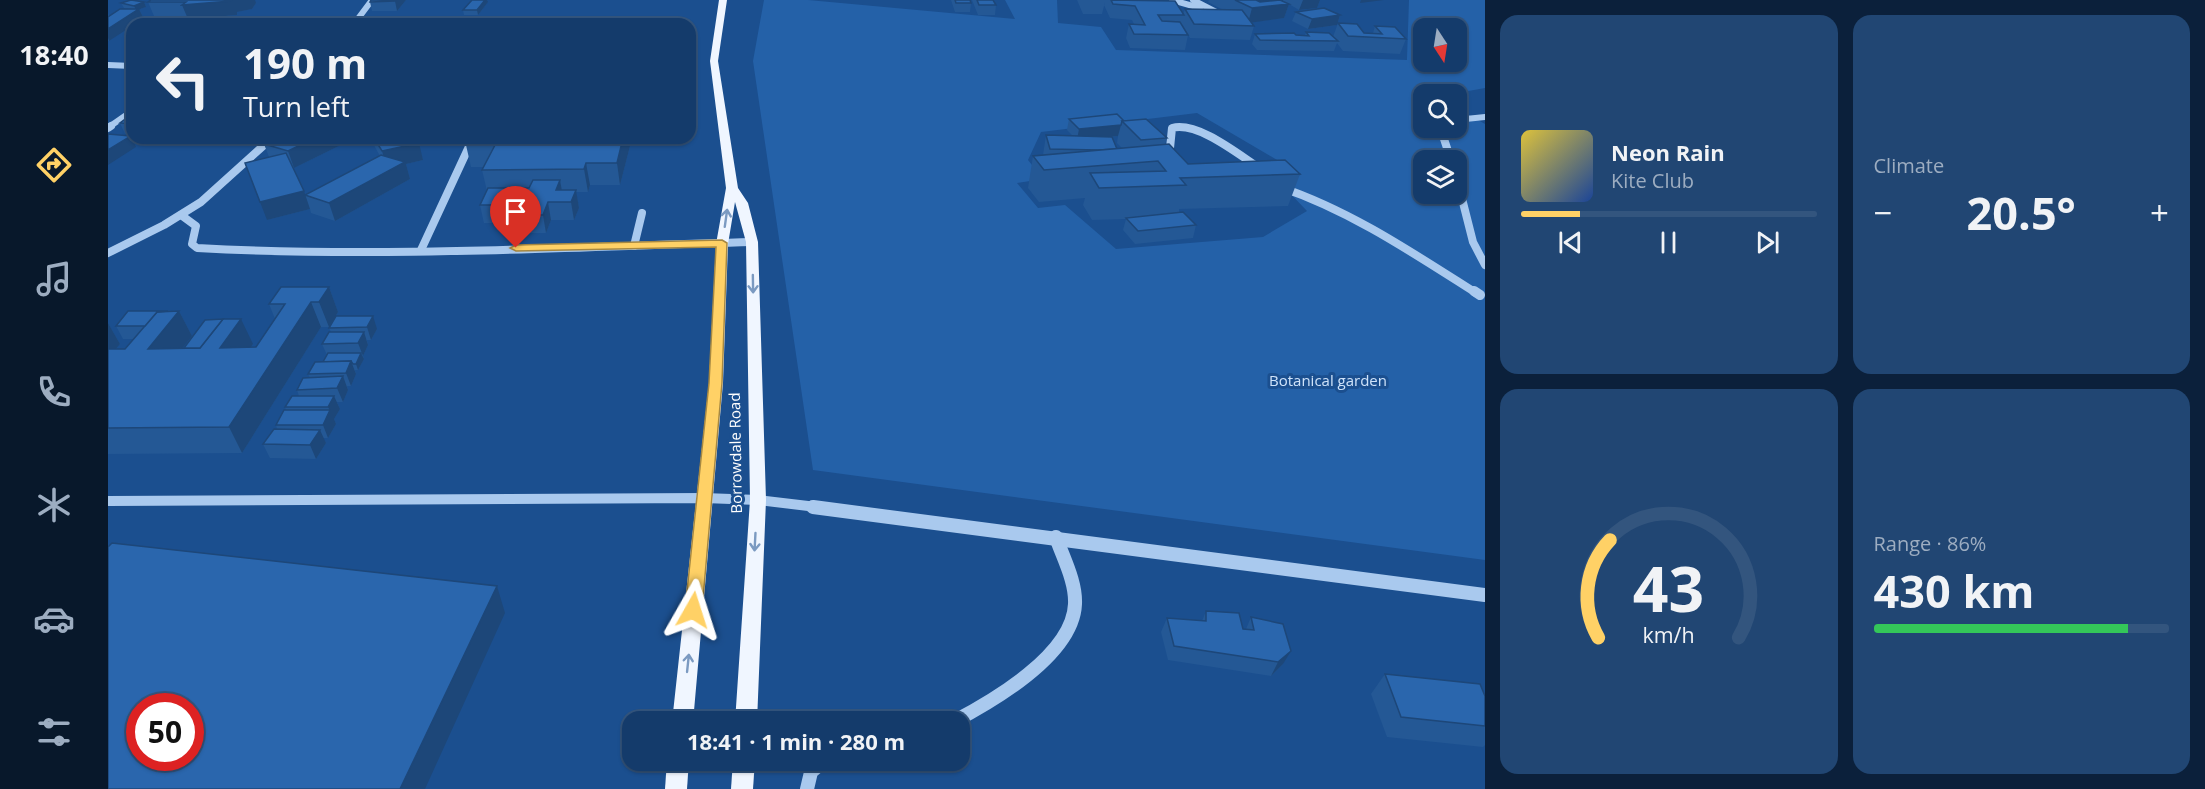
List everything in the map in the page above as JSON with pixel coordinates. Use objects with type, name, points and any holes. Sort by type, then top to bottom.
[{"type":"main road","name":"Borrowdale Road","points":[[683,711],[716,383],[722,243],[732,188],[714,61],[723,0]]},
{"type":"main road","name":"Borrowdale Road","points":[[732,188],[742,203],[752,242],[758,500],[747,711]]},
{"type":"main road","points":[[675,789],[677,771]]},
{"type":"main road","points":[[742,789],[743,771]]},
{"type":"street","points":[[358,18],[372,0]]},
{"type":"street","points":[[1172,0],[1193,2],[1229,17],[1193,2]]},
{"type":"street","points":[[108,65],[126,66]]},
{"type":"street","points":[[108,128],[126,115]]},
{"type":"street","points":[[1467,117],[1485,117]]},
{"type":"street","points":[[1169,170],[1170,133],[1172,128],[1180,126],[1198,130],[1259,167],[1266,174]]},
{"type":"street","points":[[108,253],[180,215],[221,185],[265,144]]},
{"type":"street","points":[[421,250],[470,144]]},
{"type":"street","points":[[1268,184],[1307,196],[1334,208],[1483,296]]},
{"type":"street","points":[[1465,204],[1471,241],[1485,265]]},
{"type":"street","points":[[634,246],[642,213]]},
{"type":"street","points":[[180,215],[196,226],[192,244],[197,248],[297,253],[752,242]]},
{"type":"street","points":[[108,501],[704,498],[758,500],[1056,537],[1485,595]]},
{"type":"street","points":[[970,714],[1014,685],[1067,633],[1076,605],[1056,537]]},
{"type":"street","points":[[807,789],[807,778],[811,771]]},
{"type":"green space","name":"Botanical garden","points":[[764,0],[808,0],[1015,19],[1005,0],[1057,0],[1058,23],[1101,27],[1116,50],[1407,60],[1409,0],[1485,0],[1485,88],[1467,91],[1467,84],[1413,84],[1413,138],[1467,138],[1467,114],[1485,124],[1485,560],[813,470],[753,61]],"holes":[[[1197,113],[1301,174],[1284,187],[1307,211],[1263,237],[1116,249],[1065,205],[1038,208],[1017,183],[1043,179],[1028,160],[1041,132]]]},
{"type":"building","points":[[131,0],[144,2],[134,6],[121,3]]},
{"type":"building","points":[[151,0],[232,0],[182,5],[186,2],[148,2]]},
{"type":"building","points":[[371,0],[396,0],[370,2]]},
{"type":"building","points":[[472,0],[485,0],[477,10],[463,10]]},
{"type":"building","points":[[955,0],[970,0],[971,3],[956,3]]},
{"type":"building","points":[[977,0],[993,0],[996,5],[979,5]]},
{"type":"building","points":[[1111,0],[1175,1],[1184,15],[1158,15],[1162,21],[1180,22],[1188,35],[1134,34],[1129,24],[1145,25],[1135,6],[1113,4]]},
{"type":"building","points":[[1235,0],[1260,2],[1280,0],[1289,4],[1252,8]]},
{"type":"building","points":[[1324,8],[1340,15],[1312,19],[1296,12]]},
{"type":"building","points":[[120,9],[139,9],[108,29],[108,17]]},
{"type":"building","points":[[1185,9],[1242,10],[1254,26],[1194,24]]},
{"type":"building","points":[[1338,23],[1357,24],[1364,33],[1382,34],[1375,26],[1395,27],[1406,39],[1348,36]]},
{"type":"building","points":[[1306,32],[1329,33],[1338,41],[1260,40],[1255,34],[1294,33],[1309,36]]},
{"type":"building","points":[[1117,114],[1124,121],[1121,125],[1079,129],[1069,119]]},
{"type":"building","points":[[1146,119],[1167,138],[1141,140],[1122,121]]},
{"type":"building","points":[[108,134],[126,136],[126,139],[108,150]]},
{"type":"building","points":[[1046,135],[1112,137],[1117,149],[1050,149]]},
{"type":"building","points":[[264,144],[303,144],[288,151]]},
{"type":"building","points":[[378,144],[414,144],[382,151]]},
{"type":"building","points":[[622,144],[617,163],[586,163],[584,169],[482,170],[495,145],[466,145]]},
{"type":"building","points":[[1169,144],[1188,164],[1285,160],[1300,174],[1180,178],[1186,185],[1099,188],[1090,173],[1166,171],[1158,161],[1044,170],[1033,156]]},
{"type":"building","points":[[286,153],[304,191],[260,202],[245,163]]},
{"type":"building","points":[[381,155],[405,162],[329,203],[305,195]]},
{"type":"building","points":[[533,180],[560,180],[556,190],[576,190],[571,202],[548,202],[543,215],[511,215],[516,205],[480,205],[488,188],[529,188]]},
{"type":"building","points":[[1183,212],[1196,225],[1138,231],[1126,218]]},
{"type":"building","points":[[281,287],[329,287],[319,302],[311,302],[229,427],[108,428],[108,349],[125,349],[157,312],[179,311],[148,349],[200,348],[223,319],[241,319],[220,348],[256,347],[285,304],[269,304]]},
{"type":"building","points":[[128,311],[168,311],[157,312],[145,326],[116,326]]},
{"type":"building","points":[[336,316],[373,316],[367,327],[329,328]]},
{"type":"building","points":[[223,319],[200,348],[184,348],[205,320]]},
{"type":"building","points":[[329,332],[364,332],[358,343],[322,344]]},
{"type":"building","points":[[328,353],[361,353],[356,364],[353,364],[351,361],[323,362]]},
{"type":"building","points":[[351,361],[346,373],[308,374],[315,362]]},
{"type":"building","points":[[343,376],[337,388],[297,390],[303,378]]},
{"type":"building","points":[[292,396],[334,396],[328,407],[285,407]]},
{"type":"building","points":[[284,410],[330,410],[323,425],[276,425]]},
{"type":"building","points":[[274,429],[320,430],[310,445],[263,444]]},
{"type":"building","points":[[112,543],[497,586],[400,789],[108,789],[108,547]]},
{"type":"building","points":[[1206,611],[1239,613],[1243,629],[1254,630],[1251,617],[1283,624],[1291,651],[1278,662],[1174,646],[1167,618],[1206,621]]},
{"type":"building","points":[[1385,674],[1480,684],[1485,696],[1485,726],[1401,717]]},
{"type":"route","points":[[516,248],[722,243],[716,383],[693,610]]}]
